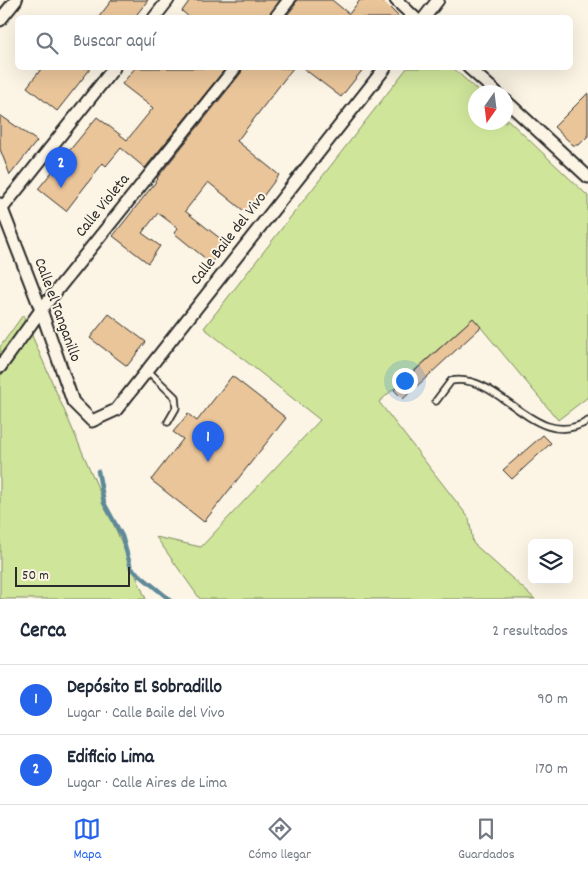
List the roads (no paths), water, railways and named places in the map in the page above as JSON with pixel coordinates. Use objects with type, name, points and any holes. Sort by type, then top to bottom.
[{"type":"street","points":[[0,20],[16,0]]},
{"type":"street","points":[[156,15],[168,0]]},
{"type":"street","points":[[277,15],[289,0]]},
{"type":"street","points":[[396,0],[412,15]]},
{"type":"street","points":[[426,15],[438,0]]},
{"type":"street","points":[[1,208],[112,70]]},
{"type":"street","name":"Calle Violeta","points":[[0,367],[41,310],[233,70]]},
{"type":"street","name":"Calle Baile del Vivo","points":[[92,421],[116,410],[383,70]]},
{"type":"street","points":[[471,70],[488,85]]},
{"type":"street","points":[[513,107],[586,171]]},
{"type":"street","name":"Calle el Tanganillo","points":[[1,208],[41,310],[73,402],[92,421]]},
{"type":"lane","points":[[147,370],[175,397],[176,408],[168,422]]},
{"type":"lane","points":[[436,401],[451,381],[462,380],[479,384],[536,422],[558,428],[576,428],[588,420]]},
{"type":"waterway","points":[[98,471],[104,503],[122,536],[131,568],[169,599]]},
{"type":"place","name":"Edificio Lima","points":[[61,188]]},
{"type":"place","name":"Depósito El Sobradillo","points":[[208,462]]}]
